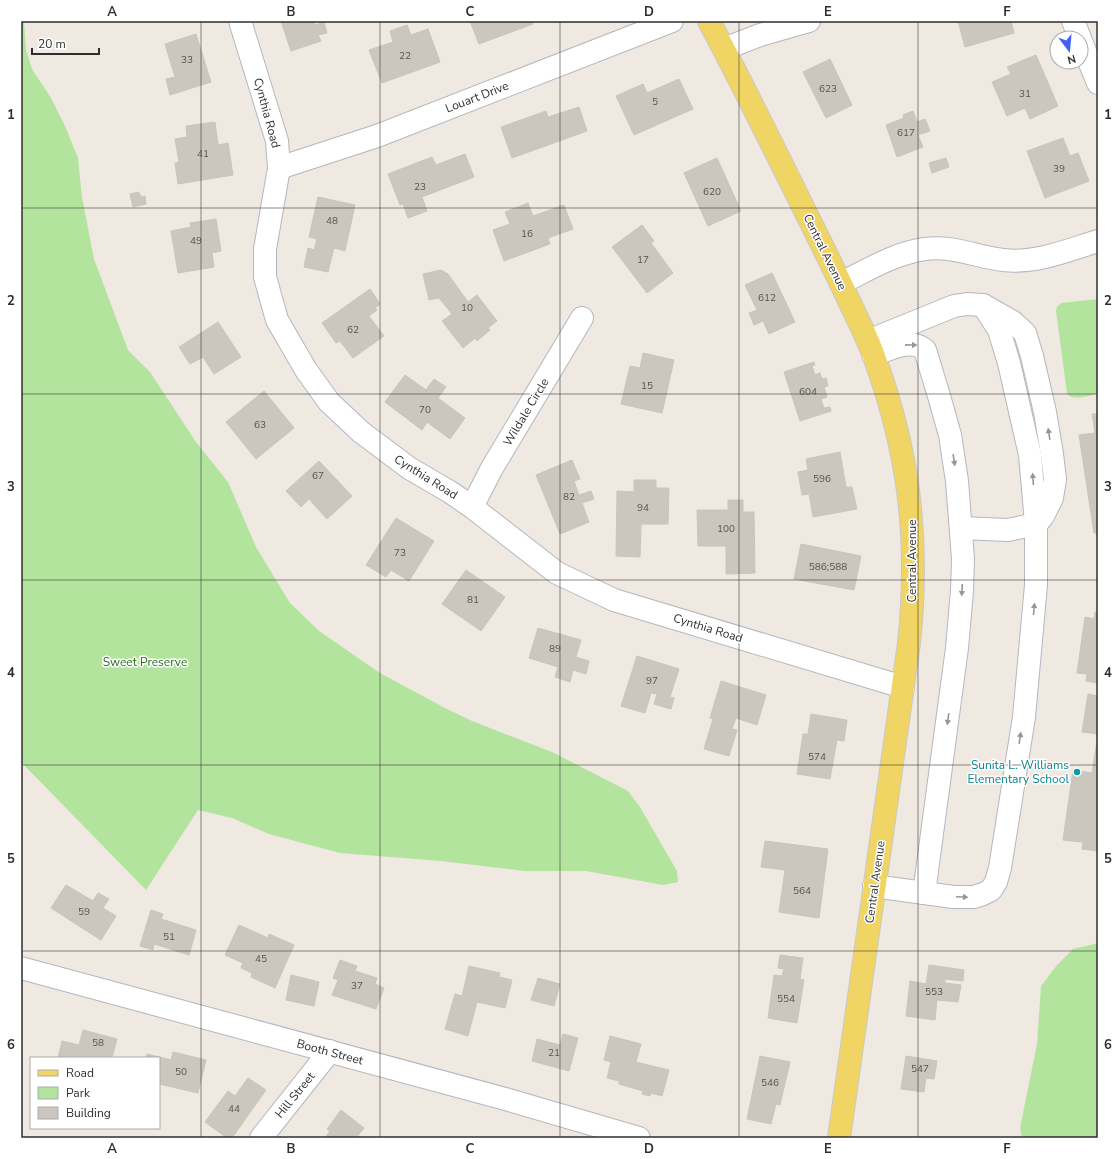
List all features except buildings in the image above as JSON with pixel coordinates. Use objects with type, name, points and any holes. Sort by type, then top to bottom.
[{"type":"main road","name":"Central Avenue","points":[[709,21],[841,283],[870,348],[887,395],[897,431],[911,510],[914,550],[911,628],[839,1138]]},
{"type":"street","name":"Cynthia Road","points":[[240,21],[278,141],[279,168],[265,249],[264,277],[277,320],[306,370],[329,402],[361,432],[409,468],[472,507],[557,574],[614,600],[903,687]]},
{"type":"street","name":"Louart Drive","points":[[279,168],[377,136],[672,21]]},
{"type":"street","points":[[724,49],[809,21]]},
{"type":"street","points":[[1089,61],[1098,83]]},
{"type":"street","points":[[841,283],[898,255],[926,249],[946,248],[995,259],[1021,261],[1046,257],[1098,241]]},
{"type":"street","points":[[870,348],[954,306],[973,304],[983,305],[999,330],[1009,363],[1030,455],[1036,522],[1036,586],[1024,717],[998,878],[991,890],[978,896],[964,898],[874,886]]},
{"type":"street","name":"Wildale Circle","points":[[472,507],[492,468],[582,318]]},
{"type":"street","points":[[870,348],[904,345],[920,346],[925,350],[940,396],[950,435],[957,481],[961,528],[962,591],[957,648],[924,893]]},
{"type":"street","points":[[961,528],[1008,530],[1036,522]]},
{"type":"street","name":"Booth Street","points":[[21,968],[509,1100],[639,1138]]},
{"type":"street","name":"Hill Street","points":[[261,1138],[330,1051]]},
{"type":"green space","name":"Sweet Preserve","points":[[21,21],[24,21],[26,50],[32,69],[51,98],[65,126],[78,158],[82,197],[94,259],[128,350],[150,372],[196,442],[228,482],[256,547],[290,603],[319,631],[380,673],[472,721],[552,752],[628,791],[640,807],[677,871],[678,882],[663,885],[586,871],[524,871],[441,861],[340,853],[269,834],[232,818],[198,810],[146,890],[21,762]]},
{"type":"green space","points":[[1098,299],[1098,394],[1077,398],[1069,396],[1067,393],[1056,311],[1057,307],[1061,303]]},
{"type":"green space","points":[[1098,943],[1098,1138],[1022,1138],[1020,1128],[1037,1044],[1041,986],[1057,965],[1073,949]]},
{"type":"place","name":"Sunita L. Williams Elementary School","points":[[1077,772]]}]
